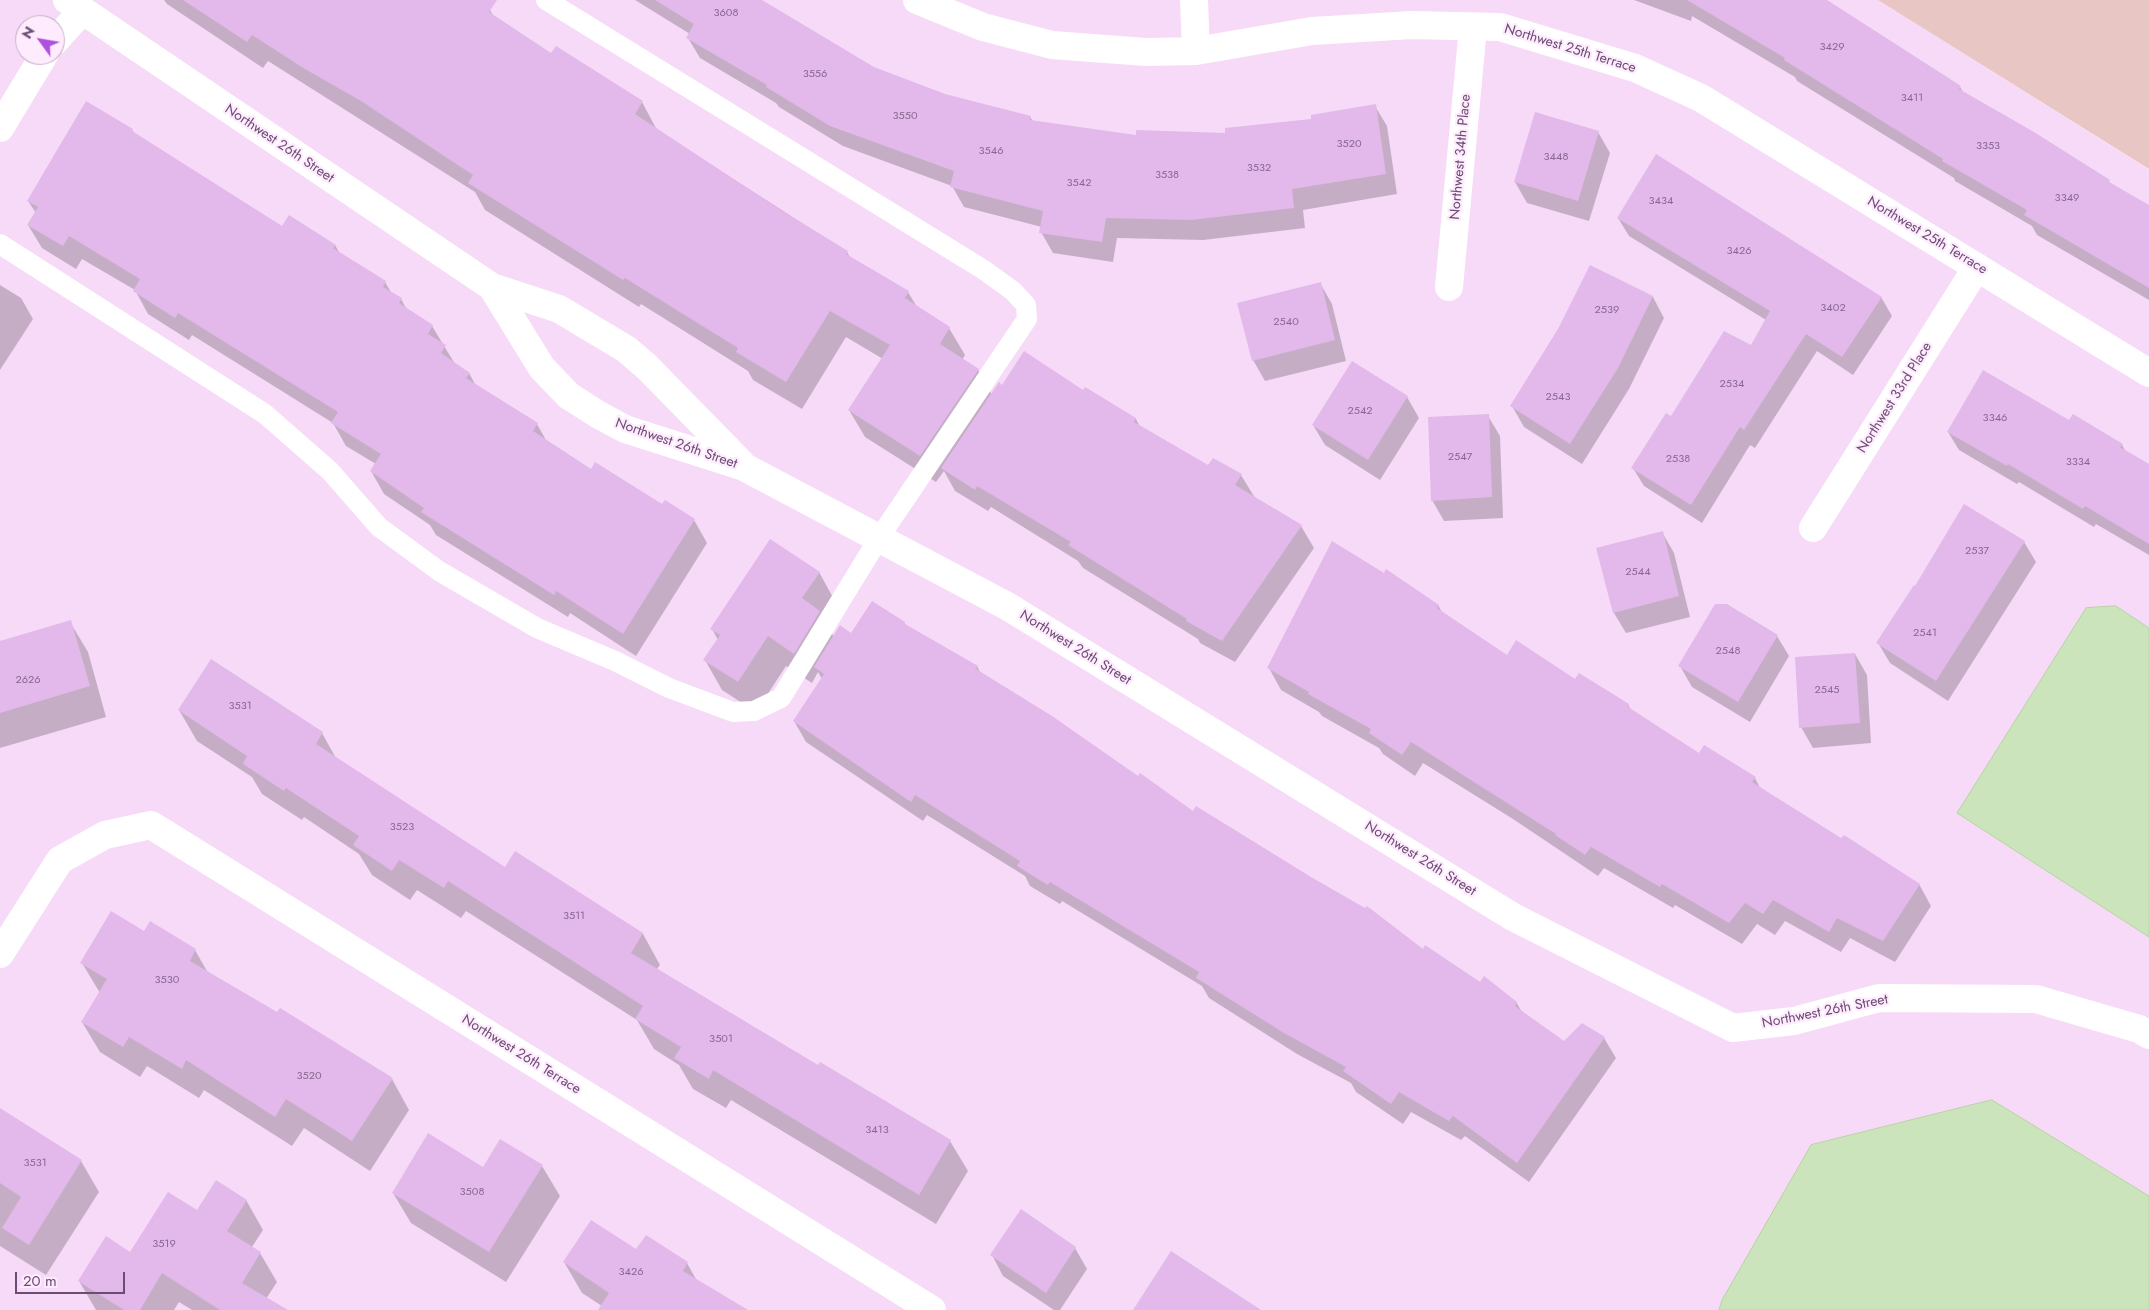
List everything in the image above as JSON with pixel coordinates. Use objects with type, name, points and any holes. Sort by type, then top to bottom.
[{"type":"street","name":"Northwest 25th Terrace","points":[[916,0],[983,27],[1052,45],[1146,52],[1196,50],[1312,31],[1412,25],[1500,27],[1568,46],[1635,68],[1701,98],[2149,373]]},
{"type":"street","points":[[1194,0],[1196,50]]},
{"type":"street","name":"Northwest 26th Street","points":[[80,4],[492,287],[558,309],[626,349],[647,367],[744,467]]},
{"type":"street","points":[[65,26],[80,4]]},
{"type":"street","name":"Northwest 34th Place","points":[[1449,287],[1472,27]]},
{"type":"street","points":[[0,128],[38,65]]},
{"type":"street","name":"Northwest 33rd Place","points":[[1814,528],[1977,267]]},
{"type":"street","name":"Northwest 26th Street","points":[[492,287],[542,368],[569,396],[625,429],[744,467],[1007,606],[1513,917],[1733,1028],[1794,1021],[1879,998],[2036,998],[2139,1028],[2149,1035]]},
{"type":"street","name":"Northwest 26th Terrace","points":[[0,954],[60,860],[105,835],[151,825],[932,1310]]},
{"type":"lane","points":[[0,244],[266,414],[330,471],[379,527],[439,571],[537,628],[615,661],[669,688],[733,712],[754,711],[781,698],[879,538],[1027,319],[1026,305],[1012,291],[984,270],[546,0]]},
{"type":"shaded area","points":[[0,0],[1878,0],[2149,170],[2149,1310],[0,1310]]},
{"type":"shaded area","points":[[1878,0],[2149,0],[2149,169]]},
{"type":"shaded area","points":[[2116,606],[2149,628],[2149,937],[1957,813],[2086,608]]},
{"type":"shaded area","points":[[1992,1100],[2149,1196],[2149,1310],[1719,1310],[1722,1300],[1811,1145]]},
{"type":"building","points":[[183,0],[497,0],[489,12],[551,53],[556,46],[643,101],[635,114],[776,207],[848,251],[846,254],[909,291],[905,298],[950,327],[940,344],[979,369],[920,456],[848,410],[890,345],[830,311],[786,382],[736,352],[738,348],[625,278],[623,280],[468,183],[473,175],[361,101],[305,69],[252,35],[247,42]]},
{"type":"building","points":[[655,0],[762,0],[874,67],[945,94],[1031,116],[1030,120],[1136,135],[1136,130],[1225,133],[1225,128],[1311,119],[1311,115],[1376,104],[1386,174],[1292,189],[1294,208],[1191,220],[1106,218],[1102,242],[1039,233],[1043,211],[950,187],[954,171],[830,126],[766,87],[767,85],[686,38],[694,24]]},
{"type":"building","points":[[1687,0],[1827,0],[1961,86],[1959,89],[2034,132],[2110,180],[2109,182],[2149,205],[2149,288],[2024,215],[2027,210],[1942,161],[1943,159],[1784,60],[1785,58]]},
{"type":"building","points":[[86,101],[133,129],[132,131],[282,226],[289,215],[336,245],[333,248],[386,281],[383,287],[402,298],[399,303],[433,325],[428,334],[446,345],[441,353],[470,373],[466,378],[538,423],[533,431],[591,469],[595,462],[662,504],[665,500],[695,519],[623,634],[556,591],[554,595],[421,512],[424,508],[370,471],[381,454],[331,423],[338,412],[178,313],[175,318],[133,291],[140,279],[69,236],[63,246],[27,225],[38,207],[27,201]]},
{"type":"building","points":[[1535,112],[1599,131],[1578,201],[1514,182]]},
{"type":"building","points":[[1656,154],[1882,297],[1842,357],[1806,334],[1744,430],[1740,427],[1691,505],[1631,468],[1666,413],[1671,416],[1724,331],[1751,345],[1770,311],[1617,218]]},
{"type":"building","points":[[1590,265],[1653,296],[1618,368],[1570,444],[1510,406],[1558,329]]},
{"type":"building","points":[[1321,282],[1335,340],[1252,361],[1237,303]]},
{"type":"building","points":[[1024,351],[1083,390],[1085,387],[1136,418],[1134,422],[1208,465],[1213,458],[1242,474],[1235,485],[1302,525],[1222,641],[1186,621],[1187,619],[1068,545],[1071,542],[977,486],[975,490],[941,468],[999,382],[1002,385]]},
{"type":"building","points":[[1352,361],[1408,396],[1368,460],[1312,425]]},
{"type":"building","points":[[1983,370],[2069,420],[2073,414],[2123,444],[2120,447],[2149,464],[2149,544],[2085,506],[2083,509],[2008,464],[2007,466],[1947,432]]},
{"type":"building","points":[[1489,414],[1492,497],[1431,501],[1428,417]]},
{"type":"building","points":[[1964,504],[2025,541],[1936,681],[1876,643],[1915,586]]},
{"type":"building","points":[[1663,531],[1679,596],[1613,613],[1596,548]]},
{"type":"building","points":[[770,539],[820,572],[802,598],[820,611],[794,654],[768,636],[738,682],[703,660],[720,635],[710,629]]},
{"type":"building","points":[[1332,541],[1384,573],[1386,569],[1439,605],[1437,608],[1507,655],[1516,640],[1575,679],[1579,673],[1629,704],[1628,707],[1699,753],[1704,745],[1756,777],[1752,782],[1841,838],[1844,835],[1920,884],[1883,941],[1837,918],[1829,932],[1773,900],[1763,914],[1745,903],[1729,923],[1662,884],[1660,887],[1591,847],[1585,855],[1556,834],[1411,742],[1402,755],[1369,733],[1371,729],[1308,694],[1309,692],[1267,668]]},
{"type":"building","points":[[872,601],[905,622],[905,624],[978,666],[976,669],[1052,716],[1138,776],[1140,773],[1193,811],[1196,806],[1311,877],[1365,908],[1367,906],[1423,949],[1425,945],[1480,982],[1484,976],[1517,1002],[1515,1006],[1564,1041],[1582,1023],[1605,1037],[1517,1163],[1453,1116],[1449,1121],[1399,1092],[1391,1104],[1343,1071],[1346,1067],[1284,1033],[1196,978],[1199,972],[1050,882],[1048,885],[1017,866],[1020,861],[915,795],[911,802],[793,721],[824,674],[814,667],[840,625],[851,633]]},
{"type":"building","points":[[1715,604],[1727,604],[1778,635],[1738,702],[1678,666]]},
{"type":"building","points":[[71,620],[90,686],[0,713],[0,641]]},
{"type":"building","points":[[1855,653],[1860,723],[1799,728],[1795,657]]},
{"type":"building","points":[[211,659],[323,732],[316,744],[505,867],[515,851],[643,933],[631,953],[818,1065],[820,1062],[951,1140],[919,1195],[713,1070],[709,1079],[674,1058],[681,1047],[635,1019],[643,1006],[448,881],[444,888],[399,860],[392,871],[353,845],[359,836],[286,788],[284,791],[243,764],[247,756],[178,710]]},
{"type":"building","points":[[111,911],[144,931],[150,921],[196,949],[190,961],[277,1012],[280,1008],[393,1078],[352,1141],[286,1099],[275,1117],[186,1060],[182,1069],[129,1037],[123,1047],[81,1022],[107,979],[80,963]]},
{"type":"building","points":[[0,1108],[82,1160],[29,1245],[2,1228],[21,1197],[0,1183]]},
{"type":"building","points":[[428,1133],[483,1167],[500,1139],[543,1165],[489,1252],[392,1193]]},
{"type":"building","points":[[216,1180],[247,1200],[227,1231],[261,1252],[242,1283],[288,1310],[220,1310],[162,1273],[140,1310],[124,1310],[78,1281],[106,1236],[130,1252],[168,1192],[197,1210]]},
{"type":"building","points":[[1021,1209],[1076,1247],[1046,1293],[990,1255]]},
{"type":"building","points":[[591,1220],[636,1249],[646,1235],[688,1262],[683,1271],[748,1310],[598,1310],[609,1293],[563,1262]]},
{"type":"building","points":[[1171,1251],[1261,1310],[1133,1310]]}]
